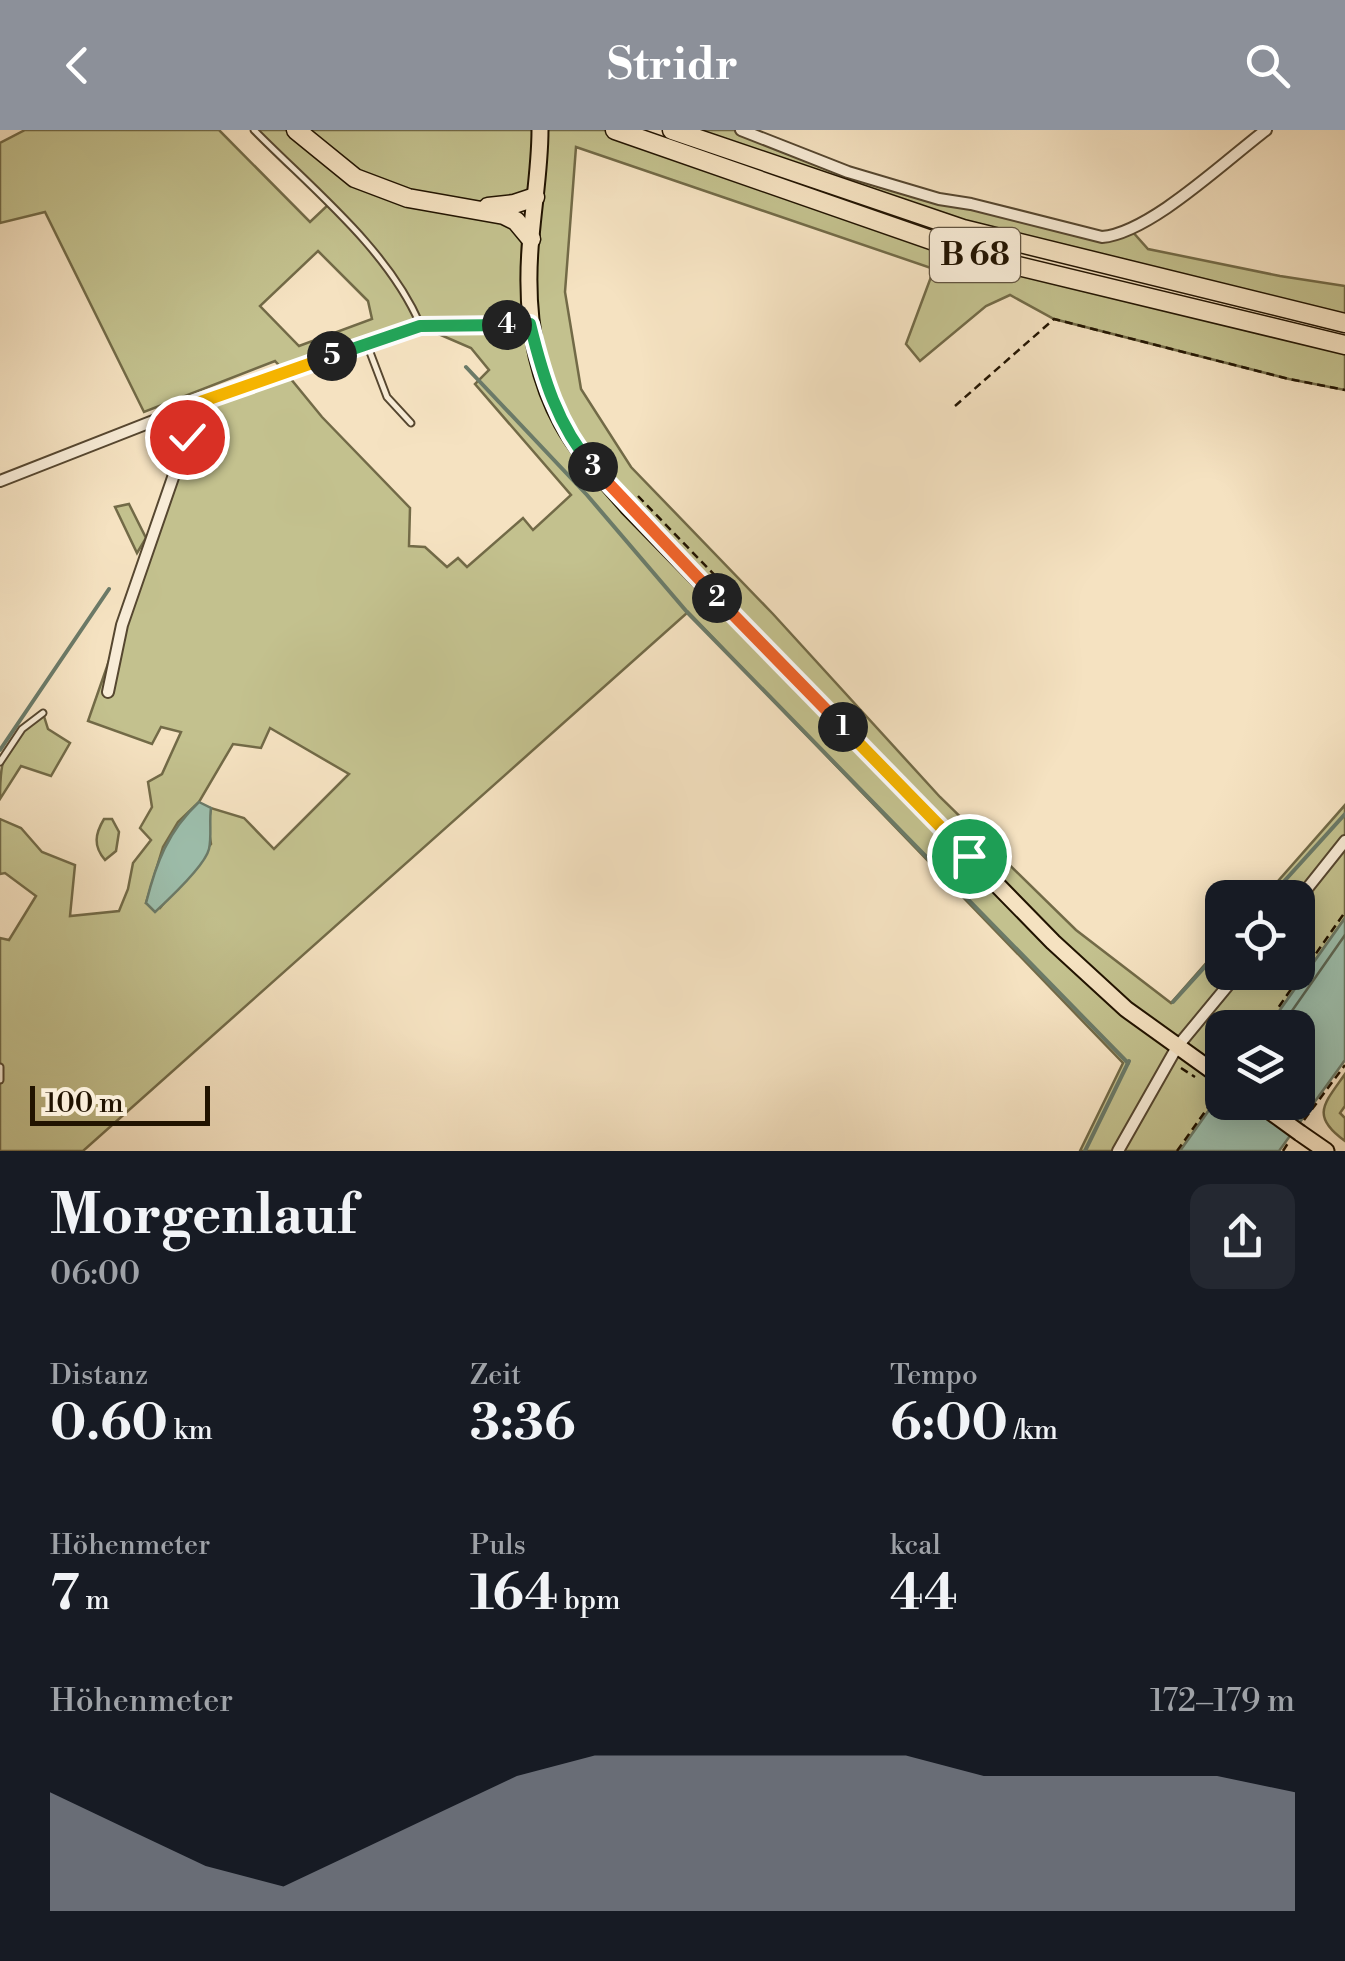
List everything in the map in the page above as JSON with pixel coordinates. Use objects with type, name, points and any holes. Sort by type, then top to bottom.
[{"type":"highway","points":[[296,130],[355,178],[408,198],[477,208],[516,221],[530,239]]},
{"type":"highway","name":"B 68","points":[[616,130],[977,256],[1345,345]]},
{"type":"highway","name":"B 68","points":[[672,130],[963,228],[1345,323]]},
{"type":"highway","points":[[477,208],[535,197]]},
{"type":"main road","points":[[540,138],[530,239],[530,324],[544,379],[561,422],[584,456],[628,507],[1053,942],[1174,1054],[1205,1073]]},
{"type":"main road","points":[[1284,1120],[1326,1151]]},
{"type":"street","points":[[741,130],[848,172],[939,199],[1102,238],[1146,222],[1266,130]]},
{"type":"street","points":[[0,481],[189,406],[420,326],[530,324]]},
{"type":"street","points":[[108,692],[122,625],[187,437],[189,406]]},
{"type":"street","points":[[1314,880],[1345,841]]},
{"type":"street","points":[[1118,1151],[1174,1054],[1225,990]]},
{"type":"lane","points":[[254,130],[386,264],[407,295],[420,326]]},
{"type":"lane","points":[[368,344],[387,397],[411,422]]},
{"type":"lane","points":[[0,762],[22,729],[43,713]]},
{"type":"lane","points":[[0,1067],[0,1080]]},
{"type":"path","points":[[955,406],[1054,319],[1345,390]]},
{"type":"path","points":[[632,490],[741,602]]},
{"type":"path","points":[[1277,1010],[1345,912]]},
{"type":"path","points":[[1174,1054],[1199,1079]]},
{"type":"path","points":[[1282,1151],[1345,1065]]},
{"type":"path","points":[[1177,1151],[1205,1111]]},
{"type":"shaded area","points":[[25,130],[219,130],[310,222],[328,205],[252,130],[289,130],[353,183],[507,222],[522,240],[522,312],[433,324],[529,324],[531,193],[501,202],[448,201],[412,194],[359,174],[304,130],[615,130],[977,256],[1345,345],[1345,390],[1054,319],[1010,295],[986,306],[920,361],[906,344],[934,269],[576,147],[565,292],[581,389],[631,467],[773,614],[940,797],[1076,930],[1171,1003],[1205,964],[1205,990],[1294,990],[1280,1010],[1205,1010],[1205,1116],[1180,1151],[1080,1151],[1123,1063],[688,612],[83,1151],[0,1151],[0,938],[9,940],[36,896],[5,873],[0,874],[0,819],[21,828],[42,852],[75,865],[70,916],[119,911],[133,863],[151,840],[140,828],[152,807],[148,782],[162,774],[181,732],[161,727],[152,744],[88,721],[187,437],[189,407],[285,372],[275,361],[144,412],[45,212],[0,223],[0,143]],"holes":[[[318,251],[368,301],[372,319],[299,346],[260,306]],[[420,326],[471,348],[489,370],[475,384],[571,495],[533,530],[523,518],[467,567],[458,558],[447,567],[425,547],[409,546],[410,508],[322,417],[286,373]],[[270,728],[349,774],[274,849],[244,818],[211,808],[211,844],[160,908],[146,903],[163,847],[178,822],[199,802],[233,744],[261,748]]]},
{"type":"shaded area","points":[[672,130],[741,130],[848,172],[1089,236],[1131,230],[1148,249],[1345,286],[1345,323],[1123,271]]},
{"type":"shaded area","points":[[129,504],[146,538],[137,553],[115,507]]},
{"type":"shaded area","points":[[43,713],[48,729],[70,743],[51,776],[21,766],[0,799],[8,749],[21,731]]},
{"type":"shaded area","points":[[1345,805],[1345,918],[1315,960],[1315,880],[1279,880]]},
{"type":"shaded area","points":[[104,819],[112,819],[119,832],[116,851],[105,860],[97,840]]},
{"type":"shaded area","points":[[1345,1074],[1345,1106],[1340,1113],[1345,1118],[1345,1141],[1327,1124],[1324,1109]]},
{"type":"water","points":[[199,802],[211,808],[209,849],[194,873],[155,912],[146,903],[159,861],[179,824]]},
{"type":"water","points":[[1345,918],[1345,1060],[1315,1101],[1315,1010],[1280,1010],[1294,990],[1315,990],[1315,960]]},
{"type":"water","points":[[1205,1116],[1205,1120],[1301,1120],[1279,1151],[1180,1151]]},
{"type":"waterway","points":[[466,367],[587,495],[687,612],[1128,1063]]},
{"type":"waterway","points":[[0,750],[109,589]]},
{"type":"waterway","points":[[1285,880],[1345,814]]},
{"type":"waterway","points":[[1173,1002],[1205,967]]},
{"type":"waterway","points":[[1085,1151],[1129,1061]]},
{"type":"route","points":[[187,437],[189,406],[420,326],[530,324],[544,379],[561,422],[584,456],[628,507],[969,856]]}]
